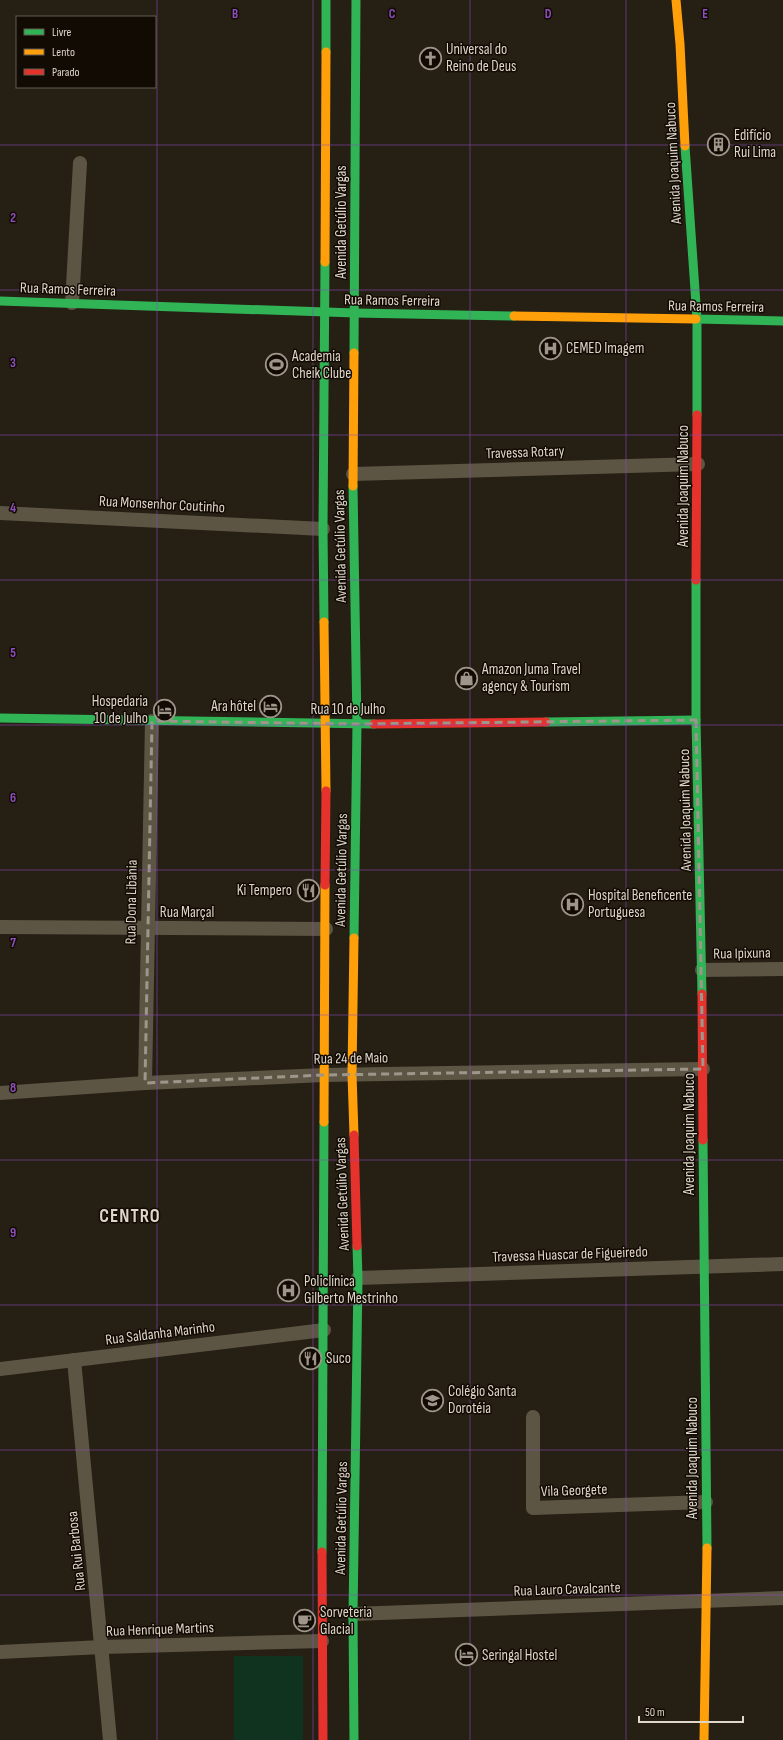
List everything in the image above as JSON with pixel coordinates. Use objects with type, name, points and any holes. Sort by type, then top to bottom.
[{"type":"main road","name":"Avenida Getúlio Vargas","points":[[322,1740],[324,1075],[326,928],[323,312],[326,0]]},
{"type":"main road","name":"Avenida Getúlio Vargas","points":[[354,1740],[353,1614],[358,1278],[352,1074],[357,724],[353,474],[356,0]]},
{"type":"main road","name":"Avenida Joaquim Nabuco","points":[[676,0],[697,320],[698,464],[696,720],[702,970],[707,1601],[704,1740]]},
{"type":"main road","name":"Rua Ramos Ferreira","points":[[0,301],[355,314],[783,321]]},
{"type":"main road","name":"Rua 10 de Julho","points":[[0,718],[357,724],[696,720]]},
{"type":"street","points":[[72,303],[80,163]]},
{"type":"street","name":"Travessa Rotary","points":[[353,474],[698,464]]},
{"type":"street","name":"Rua Monsenhor Coutinho","points":[[0,513],[323,529]]},
{"type":"street","name":"Rua Dona Libânia","points":[[145,1083],[152,721]]},
{"type":"street","name":"Rua Marçal","points":[[0,927],[326,928]]},
{"type":"street","name":"Rua Ipixuna","points":[[702,970],[783,969]]},
{"type":"street","name":"Rua 24 de Maio","points":[[0,1093],[145,1083],[352,1074],[703,1069]]},
{"type":"street","name":"Travessa Huascar de Figueiredo","points":[[358,1278],[783,1264]]},
{"type":"street","name":"Rua Saldanha Marinho","points":[[0,1369],[324,1330]]},
{"type":"street","name":"Rua Rui Barbosa","points":[[74,1360],[110,1740]]},
{"type":"street","name":"Vila Georgete","points":[[534,1417],[534,1508],[706,1502]]},
{"type":"street","name":"Rua Lauro Cavalcante","points":[[353,1614],[783,1598]]},
{"type":"street","name":"Rua Henrique Martins","points":[[0,1652],[102,1647],[322,1641]]},
{"type":"highlighted area","points":[[696,720],[703,1069],[324,1075],[145,1083],[152,721],[357,724]]},
{"type":"green space","points":[[234,1656],[303,1656],[303,1740],[234,1740]]},
{"type":"traffic: fast","points":[[326,0],[326,52]]},
{"type":"traffic: fast","points":[[354,353],[356,0]]},
{"type":"traffic: fast","points":[[685,146],[697,319],[697,415]]},
{"type":"traffic: fast","points":[[324,622],[323,529],[325,262]]},
{"type":"traffic: fast","points":[[0,301],[355,313],[514,316]]},
{"type":"traffic: fast","points":[[696,319],[783,321]]},
{"type":"traffic: fast","points":[[353,486],[357,724],[354,938]]},
{"type":"traffic: fast","points":[[696,580],[696,720],[702,994]]},
{"type":"traffic: fast","points":[[0,718],[374,724]]},
{"type":"traffic: fast","points":[[546,722],[696,720]]},
{"type":"traffic: fast","points":[[322,1552],[324,1122]]},
{"type":"traffic: fast","points":[[703,1140],[707,1548]]},
{"type":"traffic: fast","points":[[354,1740],[353,1614],[358,1278],[357,1246]]},
{"type":"traffic: slow","points":[[676,0],[680,44],[685,146]]},
{"type":"traffic: slow","points":[[325,262],[326,52]]},
{"type":"traffic: slow","points":[[514,316],[696,319]]},
{"type":"traffic: slow","points":[[353,486],[354,353]]},
{"type":"traffic: slow","points":[[324,622],[326,791]]},
{"type":"traffic: slow","points":[[324,1122],[325,885]]},
{"type":"traffic: slow","points":[[354,938],[352,1074],[354,1135]]},
{"type":"traffic: slow","points":[[704,1740],[707,1548]]},
{"type":"traffic: jam","points":[[696,580],[697,415]]},
{"type":"traffic: jam","points":[[374,724],[546,722]]},
{"type":"traffic: jam","points":[[325,885],[326,791]]},
{"type":"traffic: jam","points":[[702,994],[703,1140]]},
{"type":"traffic: jam","points":[[354,1135],[357,1246]]},
{"type":"traffic: jam","points":[[322,1552],[323,1740]]},
{"type":"place","name":"Universal do Reino de Deus","points":[[430,58]]},
{"type":"place","name":"Edifício Rui Lima","points":[[718,144]]},
{"type":"place","name":"CEMED Imagem","points":[[550,348]]},
{"type":"place","name":"Academia Cheik Clube","points":[[276,365]]},
{"type":"place","name":"Amazon Juma Travel agency & Tourism","points":[[467,678]]},
{"type":"place","name":"Ara hôtel","points":[[271,706]]},
{"type":"place","name":"Hospedaria 10 de Julho","points":[[164,710]]},
{"type":"place","name":"Ki Tempero","points":[[308,890]]},
{"type":"place","name":"Hospital Beneficente Portuguesa","points":[[573,904]]},
{"type":"place","name":"Policlínica Gilberto Mestrinho","points":[[288,1290]]},
{"type":"place","name":"Suco","points":[[311,1358]]},
{"type":"place","name":"Colégio Santa Dorotéia","points":[[433,1400]]},
{"type":"place","name":"Sorveteria Glacial","points":[[304,1621]]},
{"type":"place","name":"Seringal Hostel","points":[[466,1655]]},
{"type":"district","name":"CENTRO","points":[[130,1215]]}]
